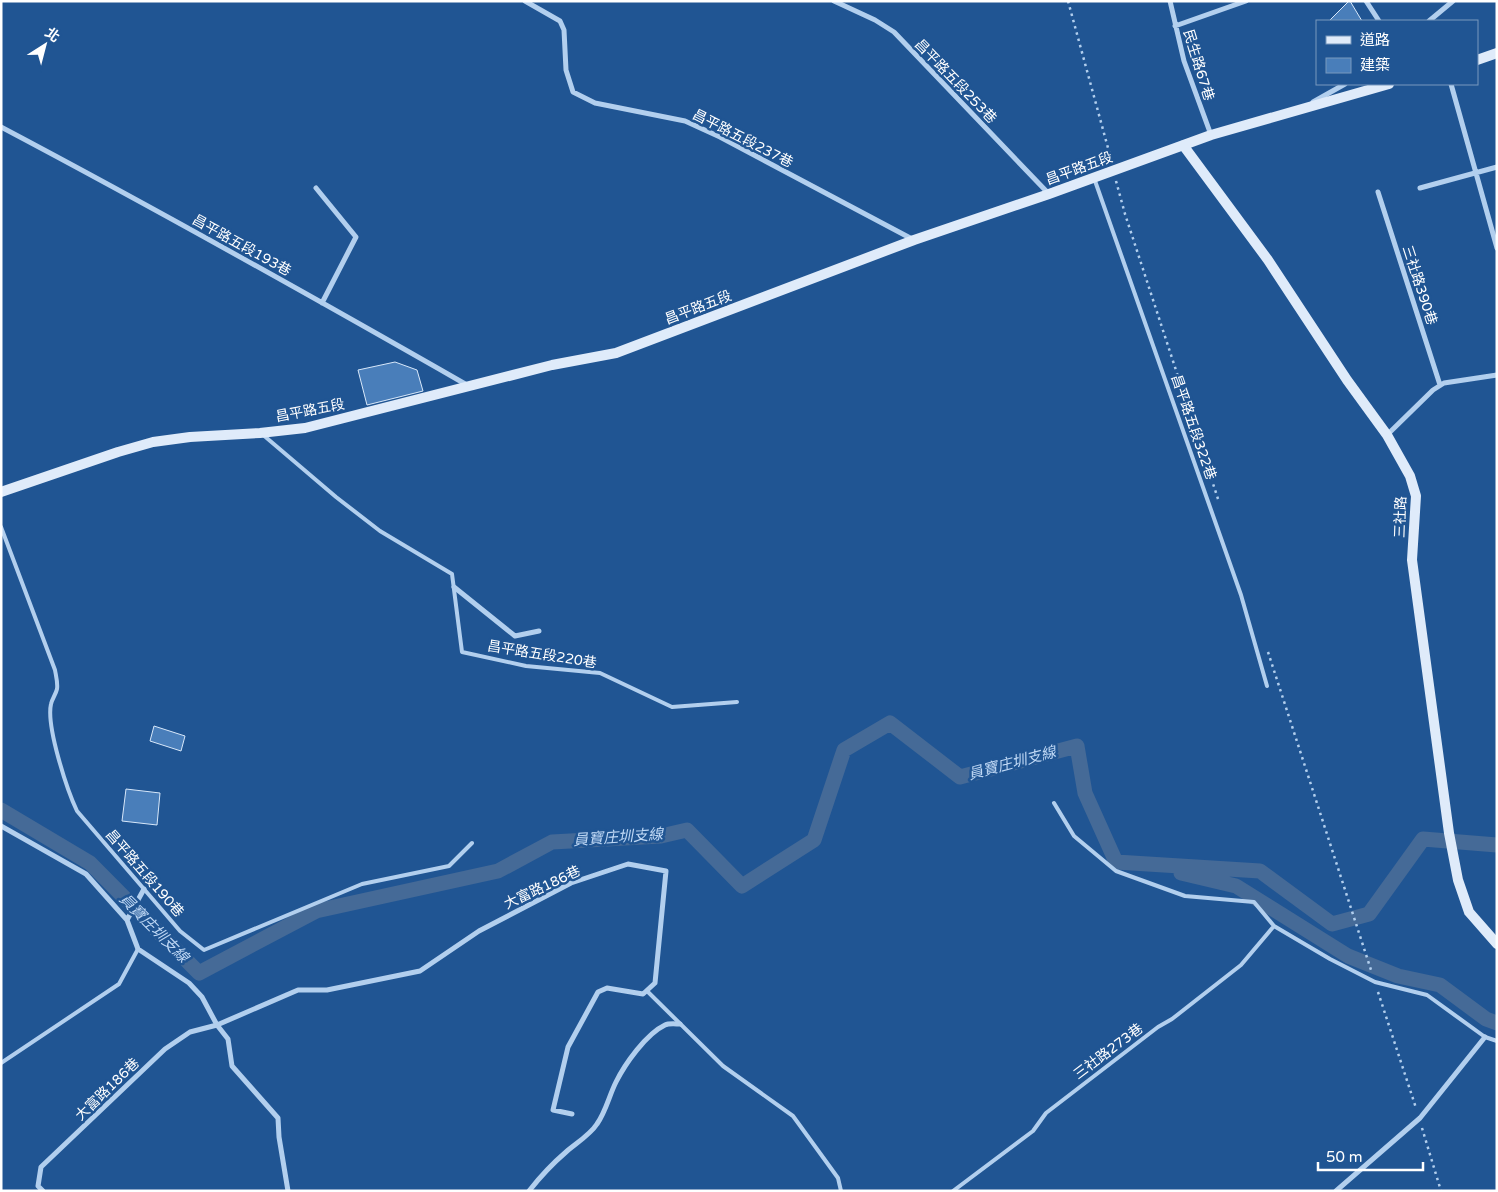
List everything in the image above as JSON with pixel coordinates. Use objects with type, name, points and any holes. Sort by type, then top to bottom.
[{"type":"street","name":"昌平路五段237巷","points":[[525,1],[560,21],[564,30],[566,70],[573,92],[595,103],[685,121],[720,137],[914,240]]},
{"type":"street","name":"昌平路五段253巷","points":[[834,1],[875,20],[894,32],[1049,194]]},
{"type":"street","name":"民生路67巷","points":[[1170,1],[1184,61],[1211,135]]},
{"type":"street","points":[[1175,26],[1246,1]]},
{"type":"street","points":[[1366,1],[1378,20]]},
{"type":"street","points":[[1430,20],[1453,1]]},
{"type":"street","points":[[1478,60],[1497,53]]},
{"type":"street","points":[[1302,109],[1343,85]]},
{"type":"street","name":"昌平路五段","points":[[1,492],[153,442],[190,437],[305,428],[552,366],[616,353],[914,240],[1049,194],[1211,135],[1386,85]]},
{"type":"street","points":[[1451,85],[1497,248]]},
{"type":"street","name":"昌平路五段193巷","points":[[1,127],[100,179],[469,387]]},
{"type":"street","name":"三社路","points":[[1183,145],[1268,260],[1347,380],[1386,435],[1410,476],[1416,496],[1412,568],[1446,813],[1458,880],[1469,912],[1497,944]]},
{"type":"street","points":[[1420,188],[1497,167]]},
{"type":"street","points":[[316,188],[356,237],[322,303]]},
{"type":"street","name":"三社路390巷","points":[[1378,192],[1440,385]]},
{"type":"street","points":[[1386,435],[1440,385],[1497,374]]},
{"type":"street","name":"昌平路五段220巷","points":[[454,587],[515,636],[539,631]]},
{"type":"street","points":[[1,826],[86,874],[127,920],[138,949],[189,983],[202,997],[217,1025],[228,1039],[232,1066],[278,1118],[279,1137],[288,1191]]},
{"type":"street","name":"大富路186巷","points":[[43,1191],[38,1186],[41,1167],[165,1049],[190,1032],[217,1025],[298,990],[327,990],[420,971],[479,931],[571,883],[628,864],[666,871],[655,983],[647,991]]},
{"type":"street","points":[[127,920],[144,889]]},
{"type":"street","points":[[572,1114],[552,1110],[568,1047],[598,992],[607,988],[643,994],[647,991]]},
{"type":"street","points":[[529,1191],[540,1176],[597,1126],[615,1084],[626,1065],[640,1048],[654,1033],[667,1024],[680,1024]]},
{"type":"street","points":[[1336,1191],[1420,1118],[1485,1037]]},
{"type":"lane","name":"昌平路五段322巷","points":[[1094,178],[1241,595],[1267,686]]},
{"type":"lane","name":"昌平路五段220巷","points":[[260,433],[380,531],[452,574],[462,652],[526,666],[600,674],[672,706],[737,702]]},
{"type":"lane","name":"昌平路五段190巷","points":[[1,527],[56,670],[57,690],[51,704],[51,724],[60,764],[77,812],[180,932],[204,950],[362,884],[450,866],[472,843]]},
{"type":"lane","points":[[1054,804],[1074,836],[1116,871],[1185,896],[1254,902],[1274,926],[1330,959],[1375,982],[1427,996],[1485,1037],[1497,1041]]},
{"type":"lane","name":"三社路273巷","points":[[952,1191],[1032,1130],[1046,1113],[1241,965],[1274,926]]},
{"type":"lane","points":[[1,1063],[119,984],[138,949]]},
{"type":"lane","points":[[647,991],[723,1066],[793,1116],[838,1178],[842,1191]]},
{"type":"building","points":[[1349,1],[1361,20],[1330,20]]},
{"type":"building","points":[[395,362],[417,370],[423,391],[367,405],[358,370]]},
{"type":"building","points":[[154,726],[185,736],[181,751],[150,741]]},
{"type":"building","points":[[126,789],[160,793],[157,825],[122,821]]},
{"type":"waterway","name":"員寶庄圳支線","points":[[1,810],[90,863],[199,973],[316,911],[498,871],[552,842],[661,836],[687,830],[742,886],[814,840],[844,750],[890,723],[960,777],[1077,746],[1085,793],[1116,862],[1260,871],[1332,924],[1369,914],[1423,839],[1497,845]]},
{"type":"waterway","points":[[1181,873],[1236,886],[1348,956],[1398,976],[1440,985],[1486,1019],[1497,1023]]}]
